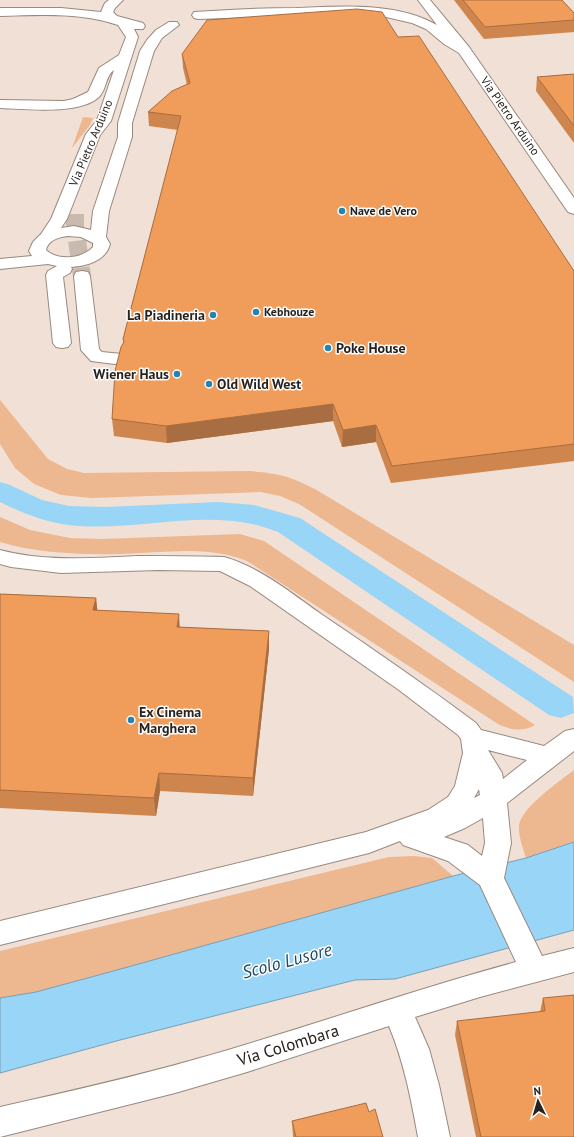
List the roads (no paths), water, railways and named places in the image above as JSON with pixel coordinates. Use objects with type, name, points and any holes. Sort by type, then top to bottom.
[{"type":"street","name":"Via Pietro Arduino","points":[[424,0],[464,50],[574,209]]},
{"type":"street","points":[[0,4],[65,5],[116,1]]},
{"type":"street","points":[[111,17],[107,12],[109,6],[116,1]]},
{"type":"street","points":[[185,21],[201,10],[200,1],[221,6],[236,7],[364,6],[382,2]]},
{"type":"street","points":[[354,6],[405,14],[444,25]]},
{"type":"street","points":[[0,12],[68,13],[111,17],[124,24],[147,27],[259,12],[350,11],[391,15],[411,19],[430,26],[441,33],[450,42],[464,50]]},
{"type":"street","name":"Via Pietro Arduino","points":[[50,256],[77,261],[91,256],[100,249],[101,244],[98,238],[101,211],[125,137],[125,123],[150,41],[161,32],[185,21]]},
{"type":"street","name":"Via Pietro Arduino","points":[[62,343],[54,275],[50,256],[56,224],[79,212],[64,182],[76,148],[93,134],[104,121],[132,37],[124,24]]},
{"type":"street","points":[[0,104],[64,105],[77,103],[94,94],[104,71],[124,58]]},
{"type":"street","points":[[79,212],[103,135],[104,121]]},
{"type":"street","points":[[79,212],[114,136],[125,123]]},
{"type":"street","points":[[50,256],[59,233],[74,231],[84,232],[98,238]]},
{"type":"street","points":[[6,263],[50,256]]},
{"type":"street","points":[[50,256],[68,274],[79,339],[82,345],[97,357],[116,355],[104,352],[97,345],[86,275],[90,350]]},
{"type":"street","points":[[0,557],[11,560],[60,566],[158,563],[224,564],[258,581],[407,684],[467,729],[489,773],[494,799],[498,843],[490,878]]},
{"type":"street","points":[[475,745],[560,748]]},
{"type":"street","points":[[0,933],[369,842],[437,816],[457,804],[467,788],[475,745]]},
{"type":"street","points":[[369,842],[412,838],[456,821],[494,799],[560,748]]},
{"type":"street","points":[[412,838],[432,843],[458,853],[490,878],[519,941],[534,969]]},
{"type":"street","name":"Via Colombara","points":[[0,1122],[87,1102],[200,1072],[397,1011],[469,986],[574,960]]},
{"type":"street","points":[[397,1011],[414,1049],[424,1085],[434,1137]]},
{"type":"water","name":"Scolo Lusore","points":[[574,842],[574,930],[395,979],[355,980],[120,1040],[0,1073],[0,998],[36,992],[128,967],[453,876],[526,858]]},
{"type":"waterway","points":[[0,491],[34,507],[69,515],[106,517],[218,511],[254,514],[289,525],[561,706]]},
{"type":"tunnel","points":[[75,214],[75,226],[82,276]]},
{"type":"place","name":"Nave de Vero","points":[[342,211]]},
{"type":"place","name":"Kebhouze","points":[[256,312]]},
{"type":"place","name":"La Piadineria","points":[[213,315]]},
{"type":"place","name":"Poke House","points":[[328,348]]},
{"type":"place","name":"Wiener Haus","points":[[177,374]]},
{"type":"place","name":"Old Wild West","points":[[209,384]]},
{"type":"place","name":"Ex Cinema Marghera","points":[[131,720]]}]
